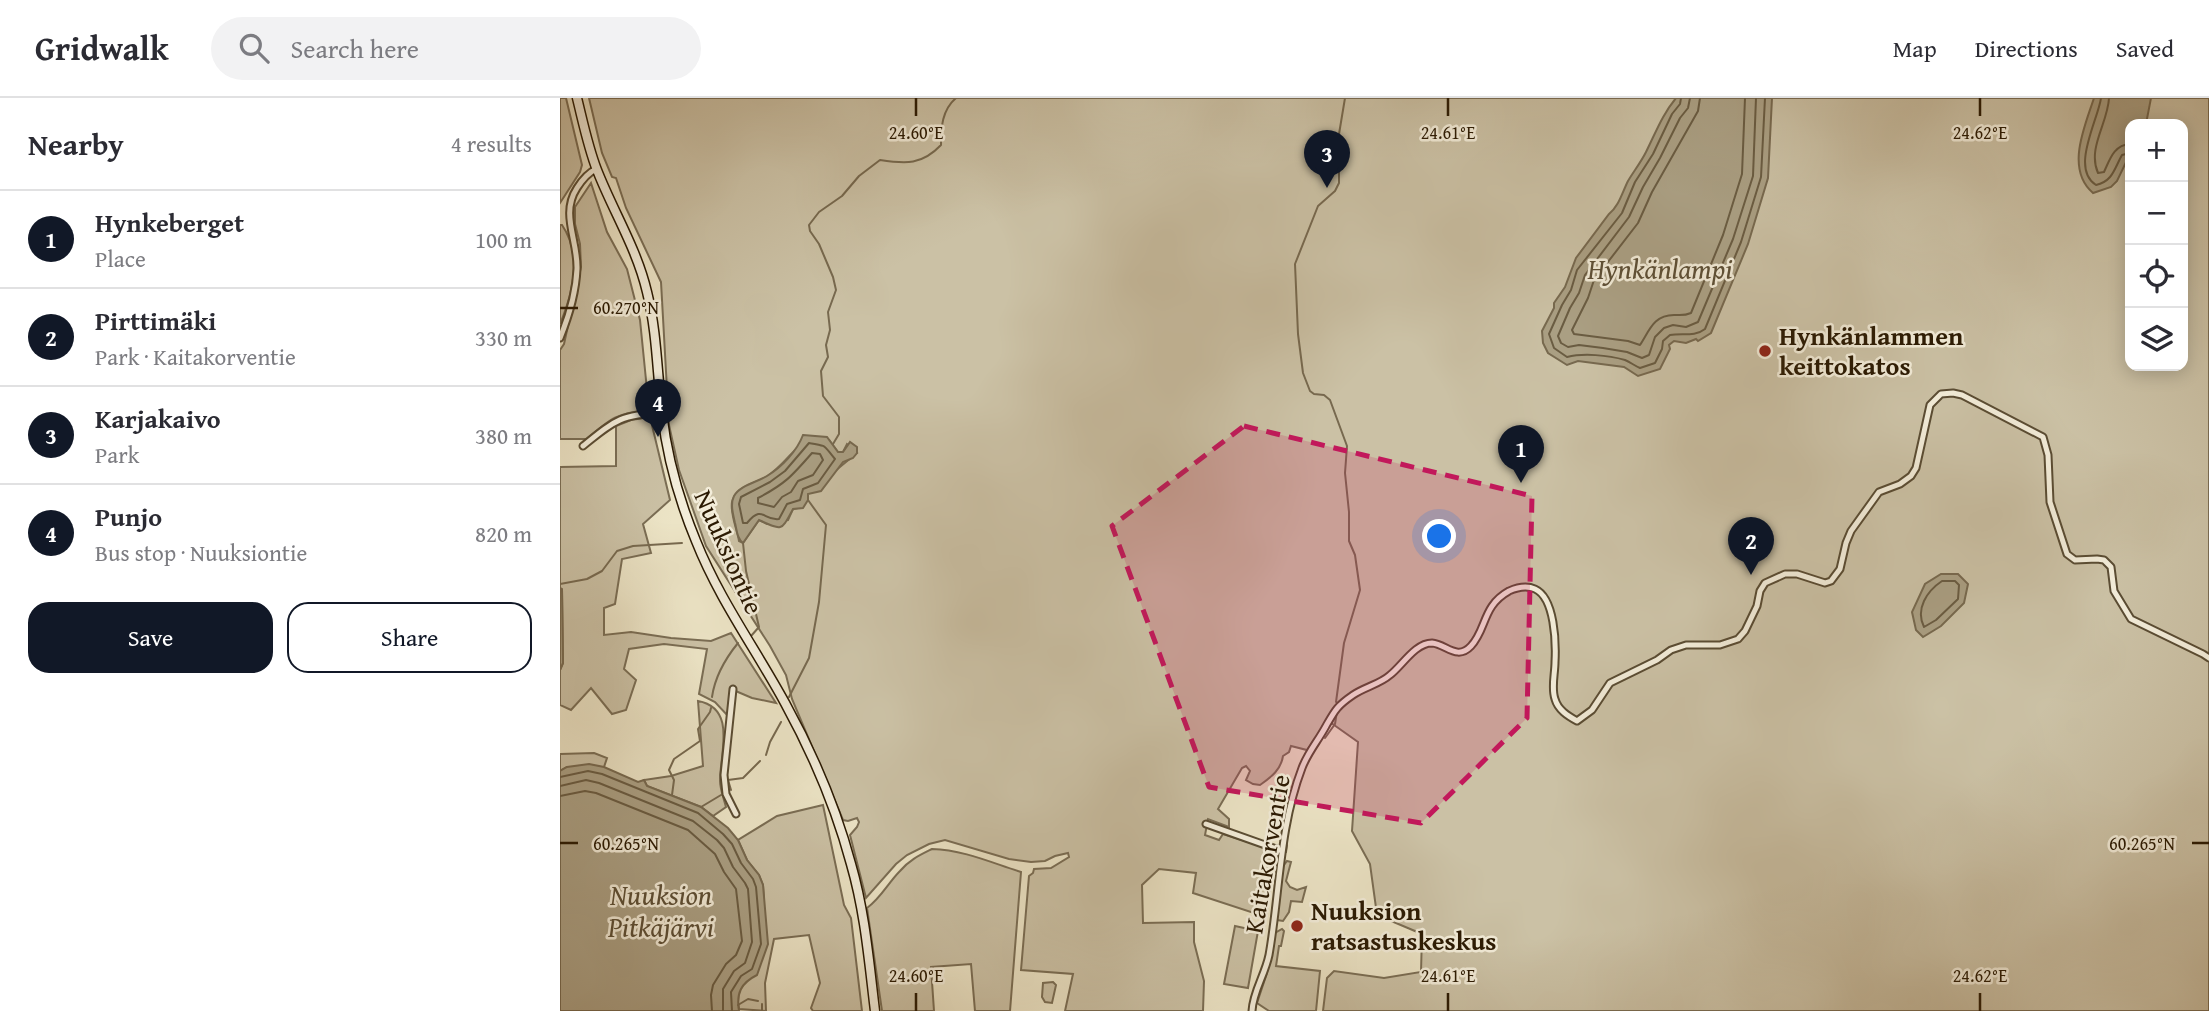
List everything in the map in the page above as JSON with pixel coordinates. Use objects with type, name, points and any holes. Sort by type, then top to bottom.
[{"type":"street","name":"Nuuksiontie","points":[[577,98],[596,169],[637,259],[647,289],[656,336],[662,413],[677,488],[704,562],[719,593],[785,701],[836,816],[852,866],[861,907],[875,1011]]},
{"type":"street","points":[[560,338],[575,290],[577,265],[568,212],[573,194],[589,172],[596,169]]},
{"type":"street","points":[[560,215],[568,212]]},
{"type":"street","name":"Kaitakorventie","points":[[1252,1011],[1266,970],[1282,851],[1293,797],[1302,767],[1332,713],[1354,694],[1388,677],[1421,646],[1433,643],[1450,651],[1461,652],[1470,646],[1496,601],[1520,587],[1535,589],[1546,599],[1553,619],[1555,699],[1561,710],[1577,721],[1592,710],[1606,687],[1615,679],[1657,660],[1671,650],[1686,645],[1720,645],[1738,639],[1745,631],[1765,583],[1785,573],[1825,583],[1832,581],[1840,569],[1851,531],[1879,492],[1900,484],[1916,468],[1930,405],[1941,394],[1962,395],[2043,437],[2048,449],[2050,502],[2067,554],[2075,560],[2104,560],[2110,567],[2115,592],[2131,619],[2209,659]]},
{"type":"street","points":[[583,446],[611,423],[628,416],[662,413]]},
{"type":"street","points":[[733,689],[724,775],[726,794],[736,814]]},
{"type":"street","points":[[1206,824],[1282,851]]},
{"type":"highlighted area","points":[[1244,426],[1532,496],[1527,718],[1421,823],[1209,787],[1112,526]]},
{"type":"shaded area","points":[[560,98],[566,98],[582,165],[560,203]]},
{"type":"shaded area","points":[[589,98],[2209,98],[2209,1011],[1323,1011],[1327,978],[1334,971],[1384,978],[1421,972],[1422,934],[1377,915],[1370,864],[1352,831],[1358,742],[1327,720],[1307,750],[1291,746],[1278,769],[1260,785],[1246,780],[1250,771],[1246,766],[1242,768],[1218,809],[1229,819],[1229,827],[1208,819],[1205,835],[1219,840],[1223,834],[1276,851],[1266,917],[1193,893],[1196,873],[1159,869],[1142,885],[1143,923],[1194,922],[1194,942],[1204,981],[1203,1011],[1065,1011],[1073,974],[1021,970],[1029,876],[1034,869],[1051,868],[1069,857],[1068,853],[1045,861],[1031,862],[1009,859],[945,840],[929,844],[907,855],[866,898],[850,835],[859,822],[857,818],[843,820],[792,699],[786,675],[706,546],[679,470],[669,425],[661,282],[626,208],[616,178],[612,177],[602,153]],"holes":[[[811,436],[829,440],[838,452],[843,452],[847,444],[857,453],[807,494],[803,507],[793,509],[788,520],[767,524],[759,520],[743,543],[739,541],[732,511],[732,502],[737,492],[772,473]]]},
{"type":"shaded area","points":[[591,183],[607,232],[627,269],[640,320],[649,410],[615,418],[587,439],[560,439],[560,350],[564,344],[581,267],[575,207]]},
{"type":"shaded area","points":[[560,225],[568,236],[574,261],[572,287],[560,324]]},
{"type":"shaded area","points":[[650,417],[670,500],[643,524],[651,553],[622,559],[615,604],[604,608],[604,635],[631,632],[711,641],[731,633],[776,703],[752,698],[731,689],[728,716],[715,702],[699,694],[707,649],[664,644],[629,649],[624,669],[636,680],[626,710],[612,714],[591,688],[571,710],[560,705],[560,670],[563,663],[560,467],[616,466],[616,426]]},
{"type":"shaded area","points":[[698,701],[710,705],[718,713],[724,733],[720,781],[726,807],[713,816],[701,807],[647,786],[644,780],[671,776],[703,766]]},
{"type":"shaded area","points":[[594,753],[607,758],[604,767],[567,767],[560,771],[560,754]]},
{"type":"shaded area","points":[[823,805],[844,905],[851,918],[862,1011],[813,1011],[811,1008],[820,983],[809,935],[774,939],[765,983],[766,1011],[739,1009],[737,995],[746,980],[764,901],[759,875],[747,860],[738,840],[777,816]]},
{"type":"shaded area","points":[[932,849],[967,854],[1021,872],[1010,1011],[975,1011],[971,964],[931,967],[934,1011],[882,1011],[867,908],[907,864]]},
{"type":"shaded area","points":[[1287,861],[1291,862],[1286,881],[1290,887],[1297,890],[1306,887],[1302,902],[1291,901],[1289,912],[1283,921],[1275,917],[1281,869]]},
{"type":"shaded area","points":[[1235,926],[1258,931],[1248,988],[1224,984]]},
{"type":"shaded area","points":[[1282,929],[1284,931],[1276,966],[1320,971],[1316,1011],[1269,1011],[1257,1003],[1267,973],[1275,933]]},
{"type":"shaded area","points":[[1053,982],[1056,985],[1052,1003],[1045,1002],[1042,997],[1043,983]]},
{"type":"water","name":"Hynkänlampi","points":[[1676,98],[1772,98],[1768,178],[1748,244],[1711,333],[1698,341],[1674,341],[1669,345],[1670,349],[1660,369],[1638,376],[1624,367],[1578,361],[1567,365],[1548,353],[1543,343],[1542,331],[1554,303],[1565,287],[1576,258],[1618,203],[1663,117]]},
{"type":"water","points":[[2094,98],[2151,98],[2147,119],[2125,119],[2125,164],[2111,187],[2093,193],[2085,183],[2079,160],[2082,134]]},
{"type":"water","points":[[803,435],[827,437],[838,452],[843,452],[850,442],[857,447],[857,453],[843,462],[821,491],[808,494],[803,508],[793,509],[783,525],[777,527],[759,520],[743,543],[739,539],[733,513],[734,496],[740,489],[778,468],[793,453]]},
{"type":"water","points":[[1941,574],[1958,574],[1968,584],[1964,603],[1941,626],[1923,637],[1916,630],[1912,612],[1925,584]]},
{"type":"water","points":[[560,588],[563,663],[560,670]]},
{"type":"water","name":"Nuuksion Pitkäjärvi","points":[[589,764],[604,767],[638,782],[644,780],[647,786],[701,807],[728,828],[738,840],[763,885],[768,944],[757,975],[741,989],[739,1011],[560,1011],[560,771],[567,767]]},
{"type":"waterway","points":[[833,444],[839,434],[839,417],[823,396],[821,371],[828,357],[828,312],[836,290],[833,277],[809,225],[819,212],[842,196],[859,176],[880,160],[913,162],[934,152],[941,145],[945,113],[956,98]]},
{"type":"waterway","points":[[1336,702],[1344,643],[1360,590],[1355,555],[1349,541],[1345,473],[1347,446],[1330,400],[1310,391],[1303,373],[1298,334],[1295,264],[1318,206],[1335,191],[1339,183],[1339,134],[1345,98]]},
{"type":"waterway","points":[[789,697],[809,658],[819,602],[826,525],[808,500]]},
{"type":"waterway","points":[[560,584],[587,579],[602,571],[617,551],[633,546],[682,543]]},
{"type":"waterway","points":[[743,543],[746,571],[759,627],[751,636]]},
{"type":"waterway","points":[[712,697],[721,668],[738,643]]},
{"type":"waterway","points":[[672,795],[674,780],[669,770],[674,759],[700,741],[698,729],[711,708]]},
{"type":"waterway","points":[[1325,738],[1335,724],[1337,711]]},
{"type":"waterway","points":[[766,755],[781,722]]},
{"type":"waterway","points":[[731,790],[728,780],[743,778],[760,761]]},
{"type":"waterway","points":[[701,807],[721,795]]},
{"type":"waterway","points":[[1286,852],[1287,845]]},
{"type":"waterway","points":[[738,1005],[748,999],[758,1001]]},
{"type":"waterway","points":[[762,1004],[762,1011]]},
{"type":"place","name":"Karjakaivo","points":[[1327,188]]},
{"type":"place","name":"Hynkänlammen keittokatos","points":[[1765,351]]},
{"type":"place","name":"Punjo","points":[[658,437]]},
{"type":"place","name":"Hynkeberget","points":[[1521,483]]},
{"type":"place","name":"Pirttimäki","points":[[1751,575]]},
{"type":"place","name":"Nuuksion ratsastuskeskus","points":[[1297,926]]}]
